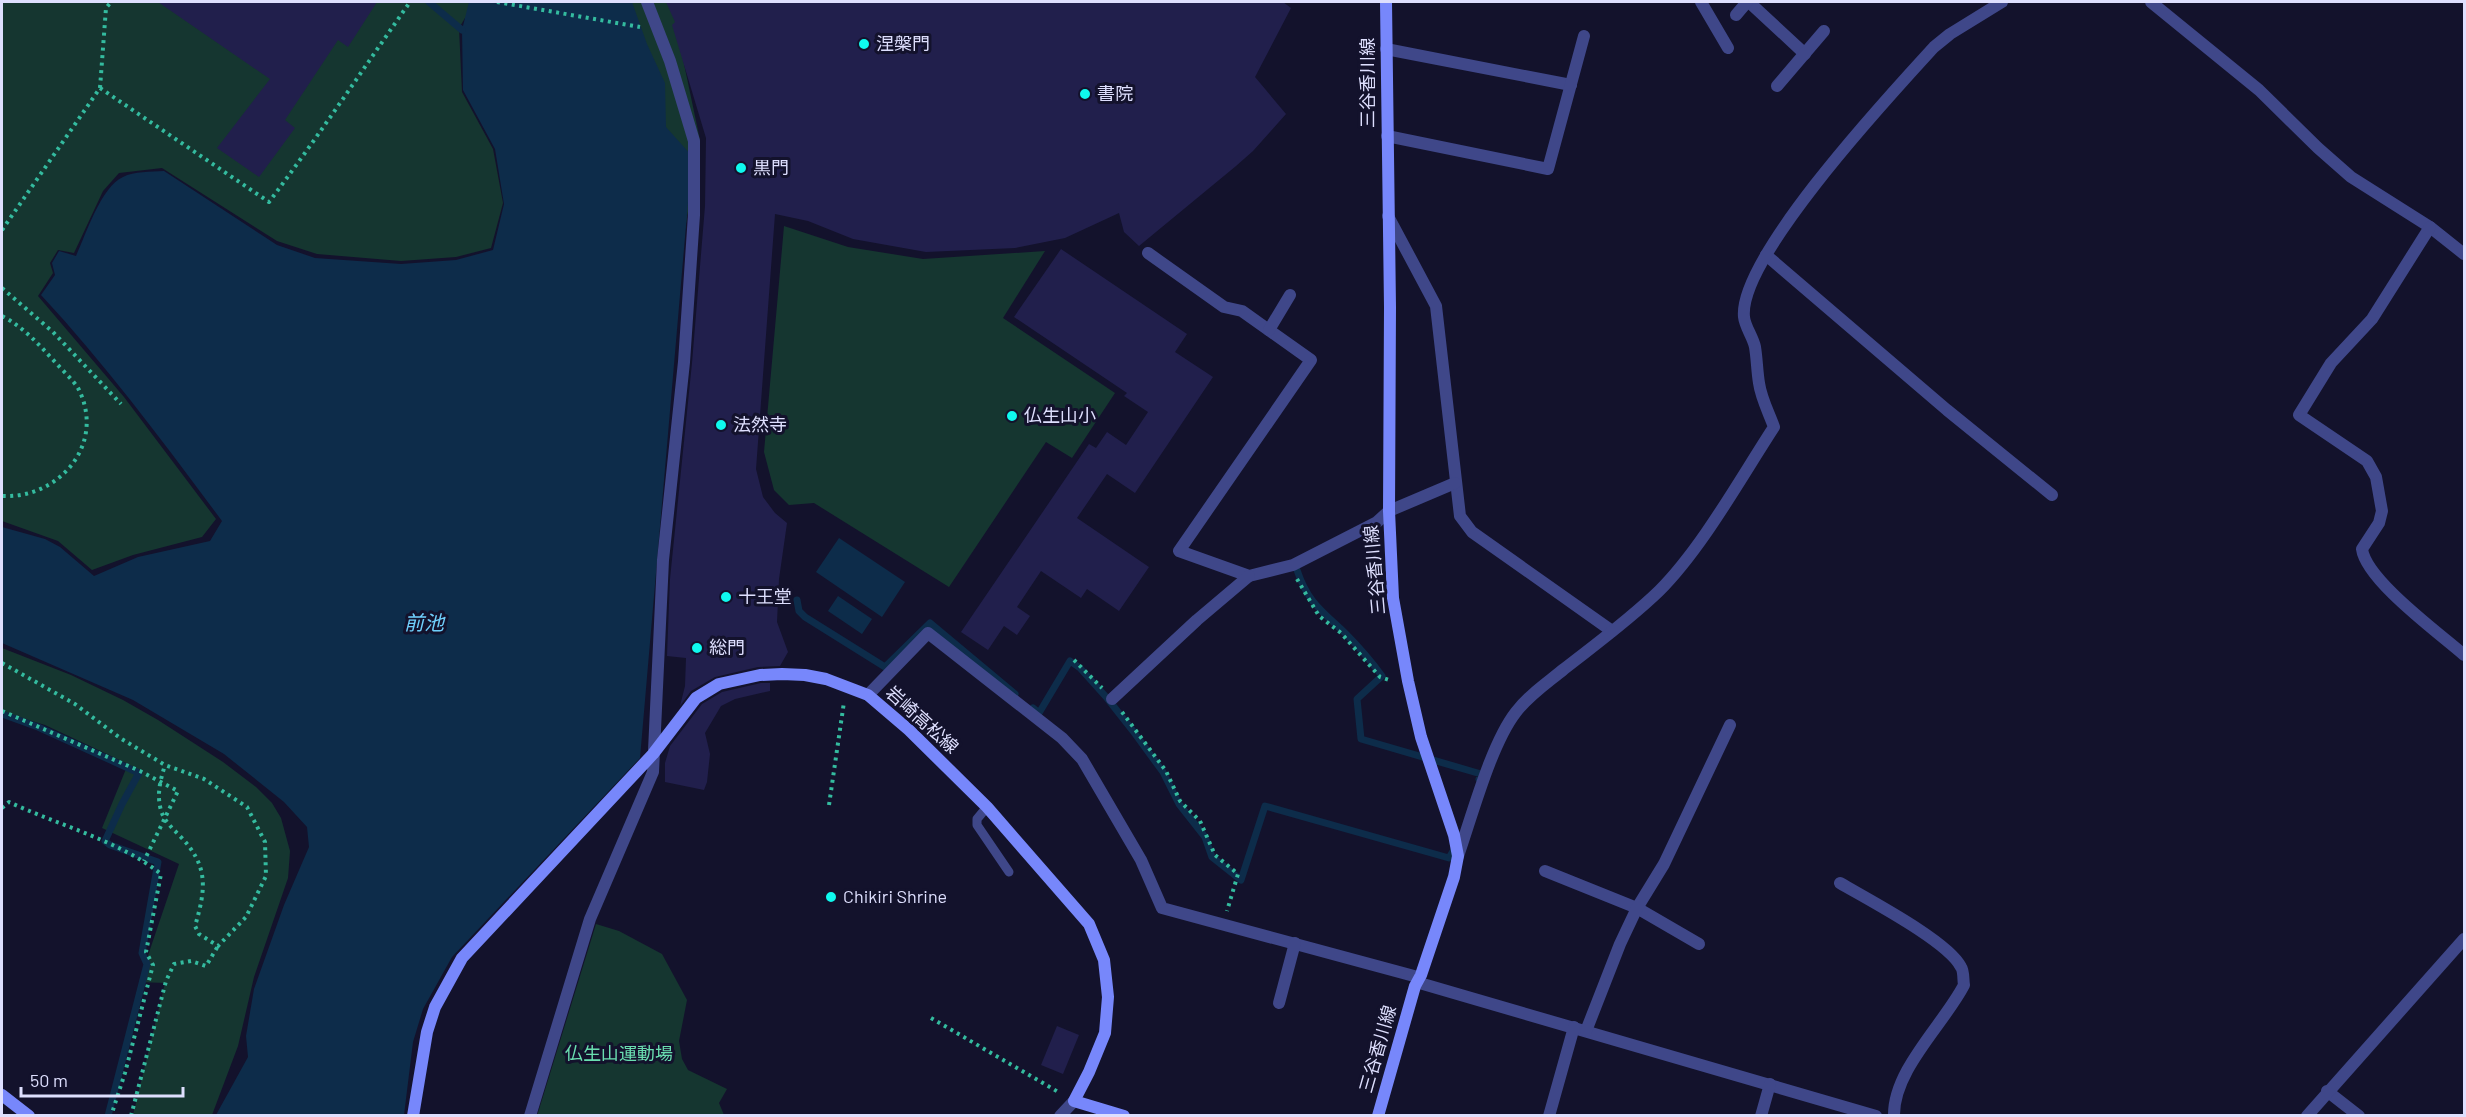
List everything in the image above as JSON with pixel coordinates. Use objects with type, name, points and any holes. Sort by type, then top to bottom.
[{"type":"main road","name":"三谷香川線","points":[[1378,1116],[1415,986],[1454,877],[1458,856],[1454,835],[1421,737],[1393,598],[1389,511],[1386,2]]},
{"type":"main road","name":"岩崎高松線","points":[[413,1116],[428,1032],[435,1007],[446,983],[462,958],[653,754],[696,699],[719,684],[760,675],[782,674],[806,675],[846,686],[868,695],[909,730],[987,807],[1089,924],[1104,960],[1108,997],[1105,1033],[1074,1101]]},
{"type":"main road","points":[[2,1095],[29,1116]]},
{"type":"main road","points":[[1074,1101],[1124,1116]]},
{"type":"street","points":[[530,1116],[590,919],[653,772],[663,560],[684,362],[694,215],[694,141],[670,61],[647,2]]},
{"type":"street","points":[[1701,2],[1728,48]]},
{"type":"street","points":[[1736,15],[1748,2],[1804,54]]},
{"type":"street","points":[[1458,856],[1495,753],[1516,712],[1536,692],[1660,589],[1688,557],[1774,427],[1759,386],[1755,345],[1744,318],[1746,300],[1753,277],[1766,255],[1828,166],[1934,47],[1950,34],[2002,2]]},
{"type":"street","points":[[2151,2],[2259,90],[2351,177],[2430,227],[2464,254]]},
{"type":"street","points":[[1777,86],[1824,31]]},
{"type":"street","points":[[1387,136],[1548,169],[1584,36]]},
{"type":"street","points":[[1386,49],[1571,85]]},
{"type":"street","points":[[1388,216],[1436,306],[1460,516],[1472,532],[1612,631]]},
{"type":"street","points":[[2430,227],[2372,319],[2331,363],[2299,414],[2367,461],[2376,477],[2382,511],[2379,523],[2362,549],[2363,560],[2376,576],[2464,655]]},
{"type":"street","points":[[1148,253],[1224,307],[1242,311],[1311,360],[1179,551],[1249,576]]},
{"type":"street","points":[[1766,255],[1947,410],[2052,495]]},
{"type":"street","points":[[1269,330],[1290,295]]},
{"type":"street","points":[[1112,699],[1197,620],[1249,576],[1293,565],[1377,522],[1389,511],[1455,483]]},
{"type":"street","points":[[868,695],[928,633],[1062,738],[1082,759],[1141,860],[1162,908],[1414,976],[1423,984],[1876,1116]]},
{"type":"street","points":[[1549,1116],[1580,1029],[1637,908],[1664,864],[1730,724]]},
{"type":"street","points":[[1545,871],[1637,908],[1699,944]]},
{"type":"street","points":[[1840,883],[1920,930],[1948,952],[1962,967],[1964,985],[1907,1071],[1894,1102],[1894,1116]]},
{"type":"street","points":[[2307,1116],[2464,939]]},
{"type":"street","points":[[1279,1003],[1295,943]]},
{"type":"street","points":[[1761,1116],[1770,1084]]},
{"type":"street","points":[[2327,1091],[2360,1116]]},
{"type":"street","points":[[1060,1116],[1074,1101]]},
{"type":"lane","points":[[987,807],[977,819],[977,825],[1009,872]]},
{"type":"path","points":[[2,230],[100,88],[106,8],[111,2]]},
{"type":"path","points":[[100,88],[269,202],[313,143],[409,2]]},
{"type":"path","points":[[497,2],[658,30]]},
{"type":"path","points":[[2,288],[53,332],[121,404]]},
{"type":"path","points":[[2,316],[16,323],[34,338],[77,388],[83,405],[86,429],[83,449],[63,475],[48,488],[2,496]]},
{"type":"path","points":[[1293,565],[1299,583],[1319,616],[1341,633],[1380,677],[1393,681],[1408,681]]},
{"type":"path","points":[[1074,660],[1112,699],[1166,771],[1180,801],[1200,821],[1219,861],[1238,874],[1223,923]]},
{"type":"path","points":[[2,663],[10,665],[75,704],[120,738],[165,765],[204,779],[247,807],[266,842],[266,876],[246,916],[218,946],[206,966],[190,961],[174,964],[166,981],[131,1116]]},
{"type":"path","points":[[829,805],[846,686]]},
{"type":"path","points":[[2,711],[141,771],[178,791],[144,861]]},
{"type":"path","points":[[165,765],[159,790],[160,808],[167,824],[188,845],[198,861],[204,876],[204,896],[195,926],[199,934],[218,946]]},
{"type":"path","points":[[2,808],[9,802],[144,861],[161,874],[146,952],[153,965],[125,1073],[111,1116]]},
{"type":"path","points":[[931,1018],[1074,1101]]},
{"type":"green space","points":[[2,2],[671,2],[700,140],[668,331],[618,53],[465,18],[459,28],[462,92],[493,149],[503,203],[491,248],[456,257],[401,261],[317,254],[277,241],[162,168],[119,173],[103,191],[74,253],[58,250],[50,263],[53,273],[38,296],[124,397],[216,519],[202,537],[133,555],[92,570],[58,541],[2,521]]},
{"type":"green space","points":[[784,226],[848,247],[923,259],[1045,251],[1003,318],[1115,393],[1072,458],[1046,442],[949,587],[814,503],[789,505],[774,490],[764,452]]},
{"type":"green space","points":[[2,648],[71,675],[158,720],[223,762],[256,787],[272,803],[281,818],[290,851],[288,878],[254,977],[238,1046],[212,1115],[133,1115],[165,983],[139,982],[179,864],[102,828],[128,764],[45,725],[2,712]]},
{"type":"green space","name":"仏生山運動場","points":[[596,924],[619,931],[662,954],[687,1000],[679,1041],[682,1059],[688,1070],[727,1089],[719,1103],[724,1115],[537,1116]]},
{"type":"water","name":"前池","points":[[469,2],[632,2],[647,44],[665,83],[666,127],[692,156],[640,758],[452,957],[423,1009],[413,1042],[404,1115],[216,1115],[248,1057],[246,1036],[254,989],[284,905],[309,847],[307,827],[284,802],[224,754],[133,700],[2,643],[2,527],[45,539],[60,547],[94,576],[138,557],[210,541],[222,521],[112,377],[41,295],[55,275],[52,263],[59,251],[76,256],[95,212],[108,190],[123,177],[143,172],[164,171],[277,245],[315,258],[401,264],[456,260],[493,250],[504,204],[495,149],[463,90],[462,30]]},
{"type":"water","points":[[839,538],[905,582],[882,617],[816,572]]},
{"type":"water","points":[[838,596],[872,619],[862,634],[828,611]]},
{"type":"building","points":[[158,2],[377,2],[348,47],[338,40],[285,120],[295,128],[259,177],[217,148],[270,79]]},
{"type":"building","name":"法然寺","points":[[666,2],[1283,2],[1291,8],[1255,77],[1286,114],[1253,151],[1139,246],[1124,232],[1119,213],[1065,238],[1015,248],[926,252],[853,239],[808,221],[775,214],[756,469],[763,497],[775,513],[787,523],[779,579],[777,622],[788,652],[780,666],[758,667],[715,677],[691,691],[680,706],[685,686],[686,658],[667,656],[670,579],[705,206],[706,138],[672,25],[675,22]]},
{"type":"building","points":[[1061,249],[1187,334],[1175,352],[1213,377],[1135,493],[1107,474],[1077,518],[1149,567],[1119,611],[1087,589],[1081,598],[1041,571],[1017,607],[1030,616],[1017,635],[1004,626],[988,650],[961,632],[1089,444],[1096,448],[1107,432],[1126,445],[1148,412],[1124,396],[1127,393],[1014,317]]},
{"type":"building","points":[[770,683],[770,691],[735,699],[721,706],[705,733],[710,754],[704,790],[665,782],[665,763],[670,746],[702,704],[722,692]]},
{"type":"building","points":[[1057,1026],[1079,1035],[1063,1074],[1041,1065]]},
{"type":"waterway","points":[[429,2],[462,30]]},
{"type":"waterway","points":[[1297,570],[1306,591],[1316,606],[1355,644],[1382,676],[1357,699],[1361,739],[1481,774],[1479,779]]},
{"type":"waterway","points":[[797,600],[799,611],[805,617],[885,667],[930,623],[1015,694]]},
{"type":"waterway","points":[[1033,708],[1039,713],[1070,661],[1080,668],[1107,698],[1163,772],[1179,804],[1205,837],[1212,857],[1241,880],[1265,806],[1449,858],[1456,846]]},
{"type":"waterway","points":[[2,714],[38,727],[139,773],[105,841],[110,845],[158,862],[142,953],[147,964],[108,1116]]},
{"type":"place","name":"涅槃門","points":[[864,44]]},
{"type":"place","name":"書院","points":[[1085,94]]},
{"type":"place","name":"黒門","points":[[741,168]]},
{"type":"place","name":"仏生山小","points":[[1012,416]]},
{"type":"place","name":"法然寺","points":[[721,425]]},
{"type":"place","name":"十王堂","points":[[726,597]]},
{"type":"place","name":"総門","points":[[697,648]]},
{"type":"place","name":"Chikiri Shrine","points":[[831,897]]}]
